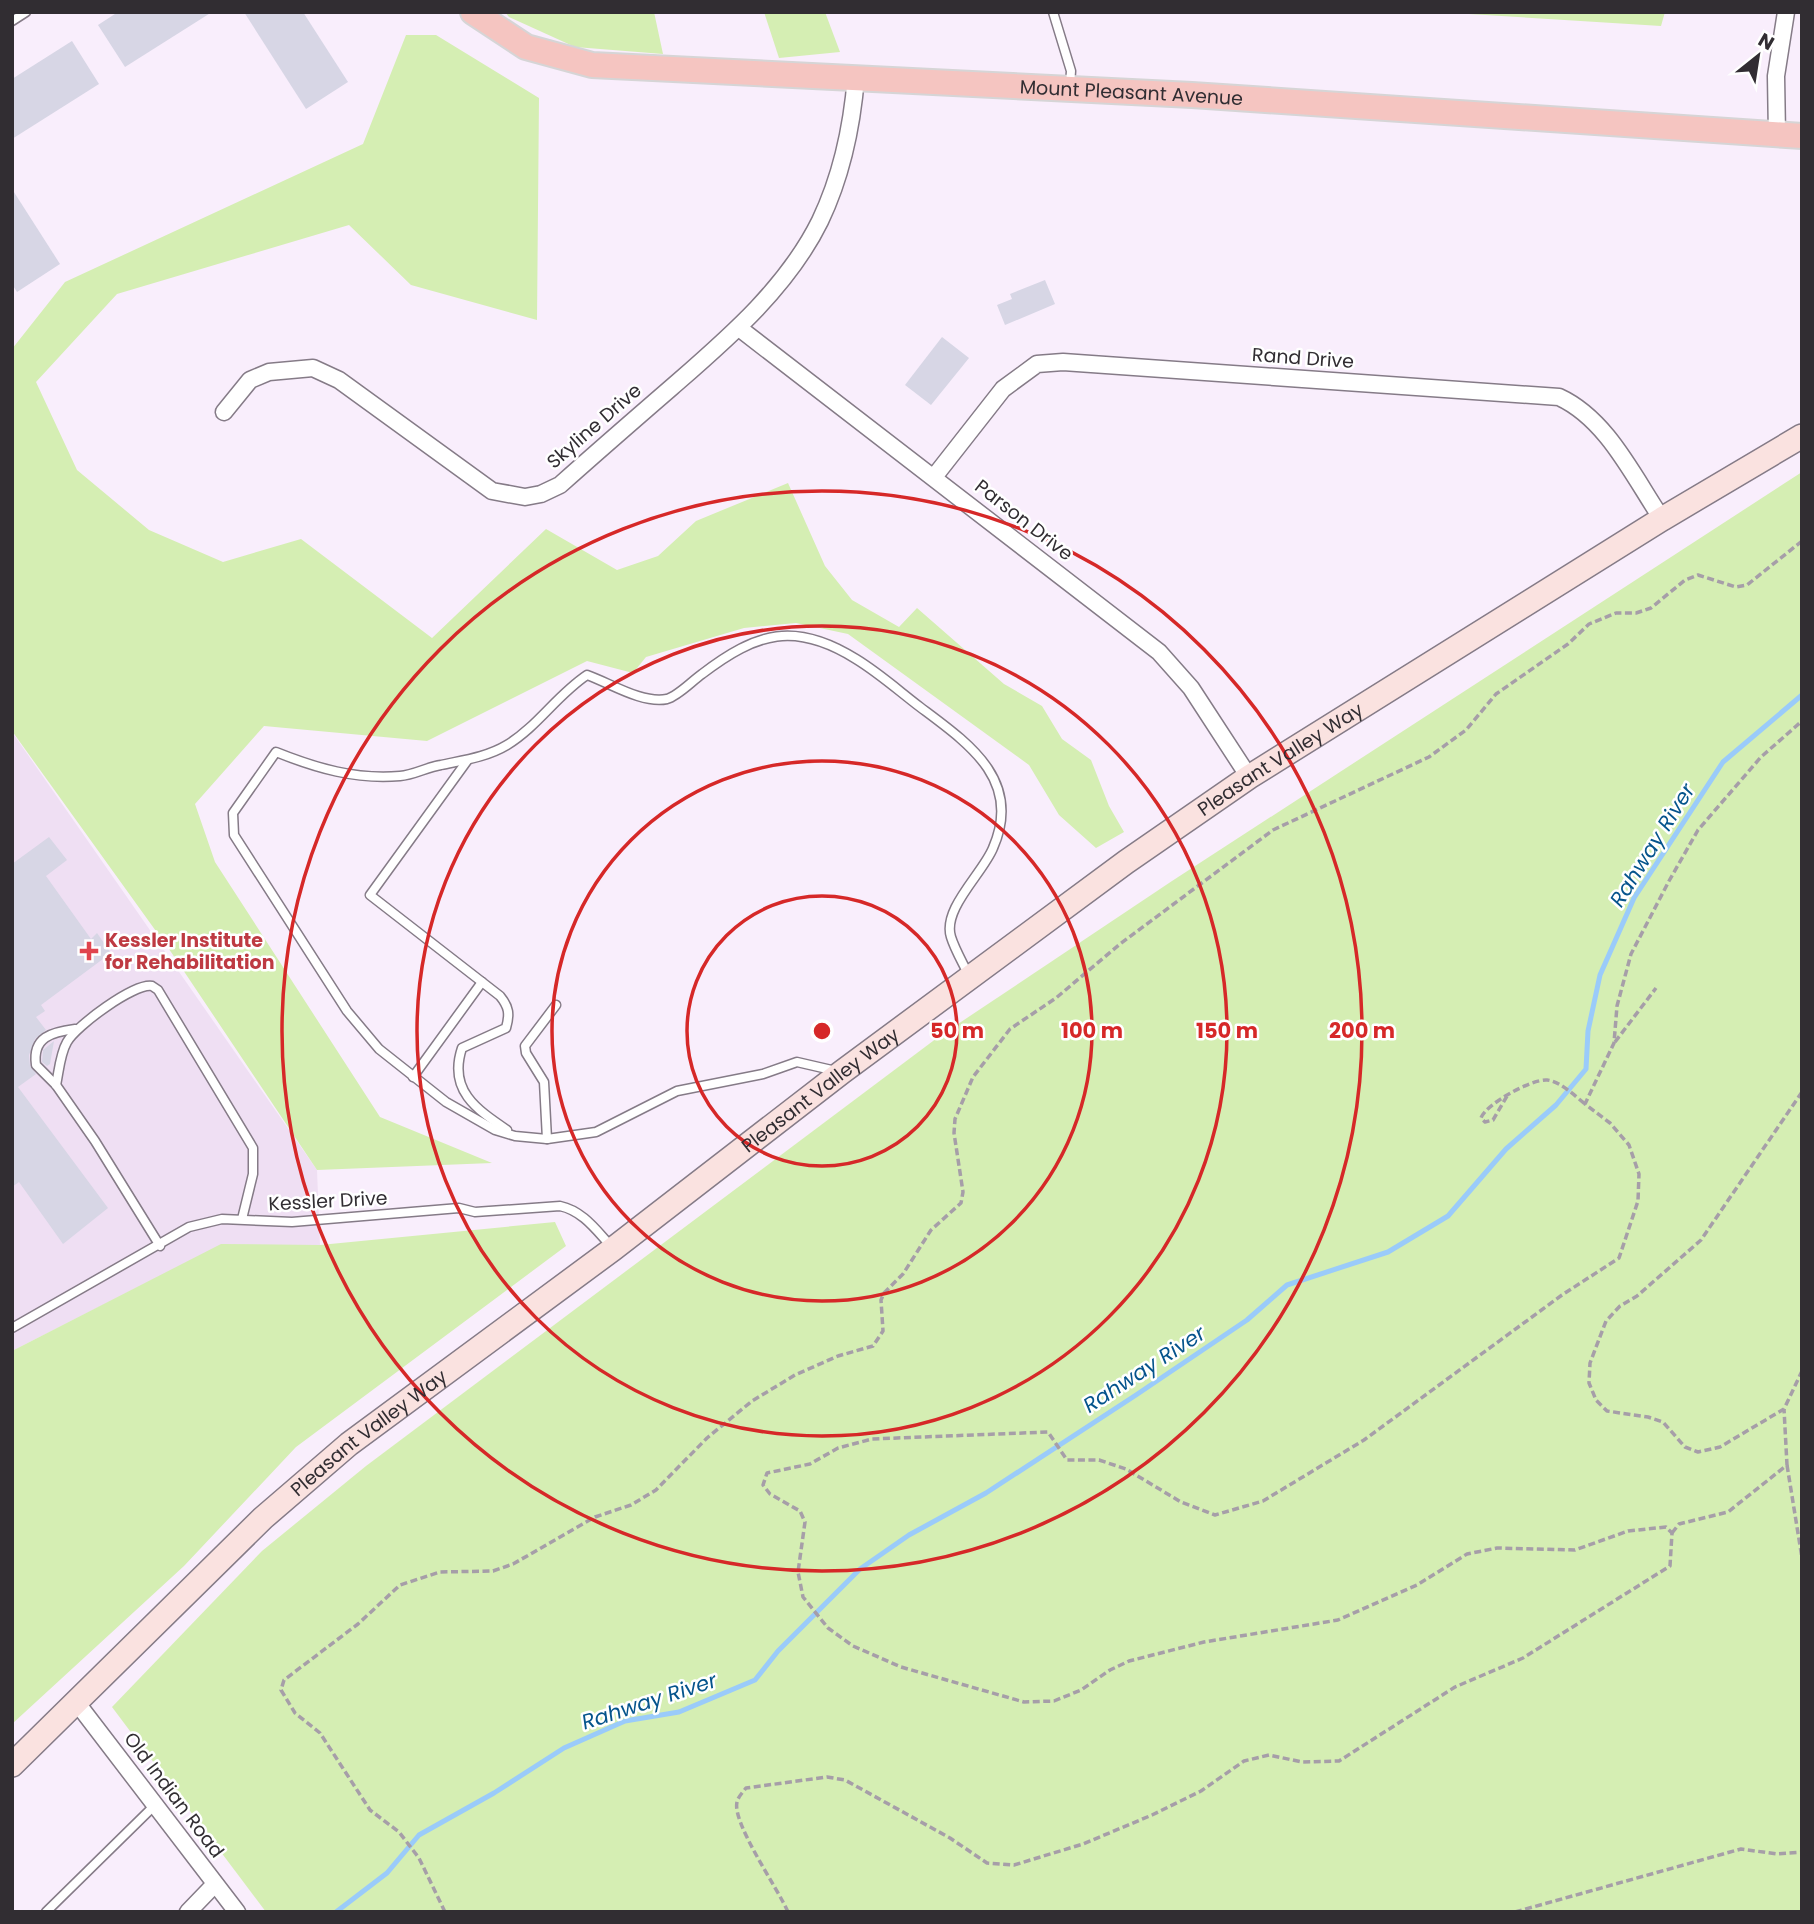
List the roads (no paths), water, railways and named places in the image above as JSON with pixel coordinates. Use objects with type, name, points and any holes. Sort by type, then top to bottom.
[{"type":"main road","name":"Mount Pleasant Avenue","points":[[473,12],[526,47],[592,65],[1070,88],[1802,136]]},
{"type":"main road","name":"Pleasant Valley Way","points":[[12,1765],[263,1518],[349,1444],[613,1249],[842,1072],[1126,862],[1249,777],[1662,519],[1802,436]]},
{"type":"street","points":[[1777,135],[1776,76],[1786,12]]},
{"type":"street","name":"Skyline Drive","points":[[224,412],[250,380],[269,372],[313,368],[338,380],[492,491],[525,496],[541,494],[560,485],[739,328],[787,271],[819,222],[844,158],[853,117],[856,77]]},
{"type":"street","name":"Parson Drive","points":[[739,328],[1159,652],[1191,688],[1249,777]]},
{"type":"street","name":"Rand Drive","points":[[934,477],[1003,388],[1037,364],[1063,362],[1559,397],[1581,407],[1604,432],[1662,519]]},
{"type":"street","name":"Old Indian Road","points":[[77,1703],[237,1912]]},
{"type":"street","points":[[188,1912],[215,1884]]},
{"type":"lane","points":[[12,21],[26,12]]},
{"type":"lane","points":[[1053,12],[1071,71],[1070,88]]},
{"type":"lane","points":[[842,1072],[797,1062],[729,1082],[677,1091],[596,1132],[547,1139],[515,1136],[495,1130],[446,1102],[413,1077],[379,1049],[347,1011],[234,835],[233,813],[276,752],[320,769],[358,776],[403,776],[440,765],[467,761],[506,746],[536,723],[571,685],[587,675],[643,697],[668,699],[731,652],[772,636],[803,635],[829,643],[858,660],[970,745],[990,769],[999,793],[1001,817],[996,838],[993,848],[956,906],[949,934],[971,979]]},
{"type":"lane","points":[[467,761],[370,895],[500,996],[507,1006],[509,1017],[506,1028],[462,1048],[456,1068],[462,1090],[482,1113],[515,1136]]},
{"type":"lane","points":[[413,1077],[482,982]]},
{"type":"lane","points":[[56,1085],[65,1045],[75,1029],[139,987],[152,986],[158,990],[253,1148],[253,1174],[242,1219]]},
{"type":"lane","points":[[547,1139],[544,1082],[526,1053],[525,1046],[556,1005]]},
{"type":"lane","points":[[75,1029],[53,1032],[42,1039],[37,1047],[36,1065],[56,1085],[160,1246]]},
{"type":"lane","name":"Kessler Drive","points":[[12,1328],[203,1222],[242,1219],[292,1222],[459,1208],[475,1212],[560,1206],[573,1209],[585,1218],[613,1249]]},
{"type":"lane","points":[[46,1912],[155,1805]]},
{"type":"waterway","name":"Rahway River","points":[[336,1912],[387,1873],[419,1835],[494,1793],[564,1748],[625,1721],[679,1712],[755,1680],[778,1651],[860,1569],[909,1535],[986,1493],[1136,1395],[1247,1320],[1287,1285],[1388,1252],[1448,1216],[1506,1149],[1556,1105],[1586,1069],[1588,1031],[1600,975],[1634,898],[1723,762],[1802,695]]},
{"type":"place","name":"Kessler Institute for Rehabilitation","points":[[89,951]]}]
